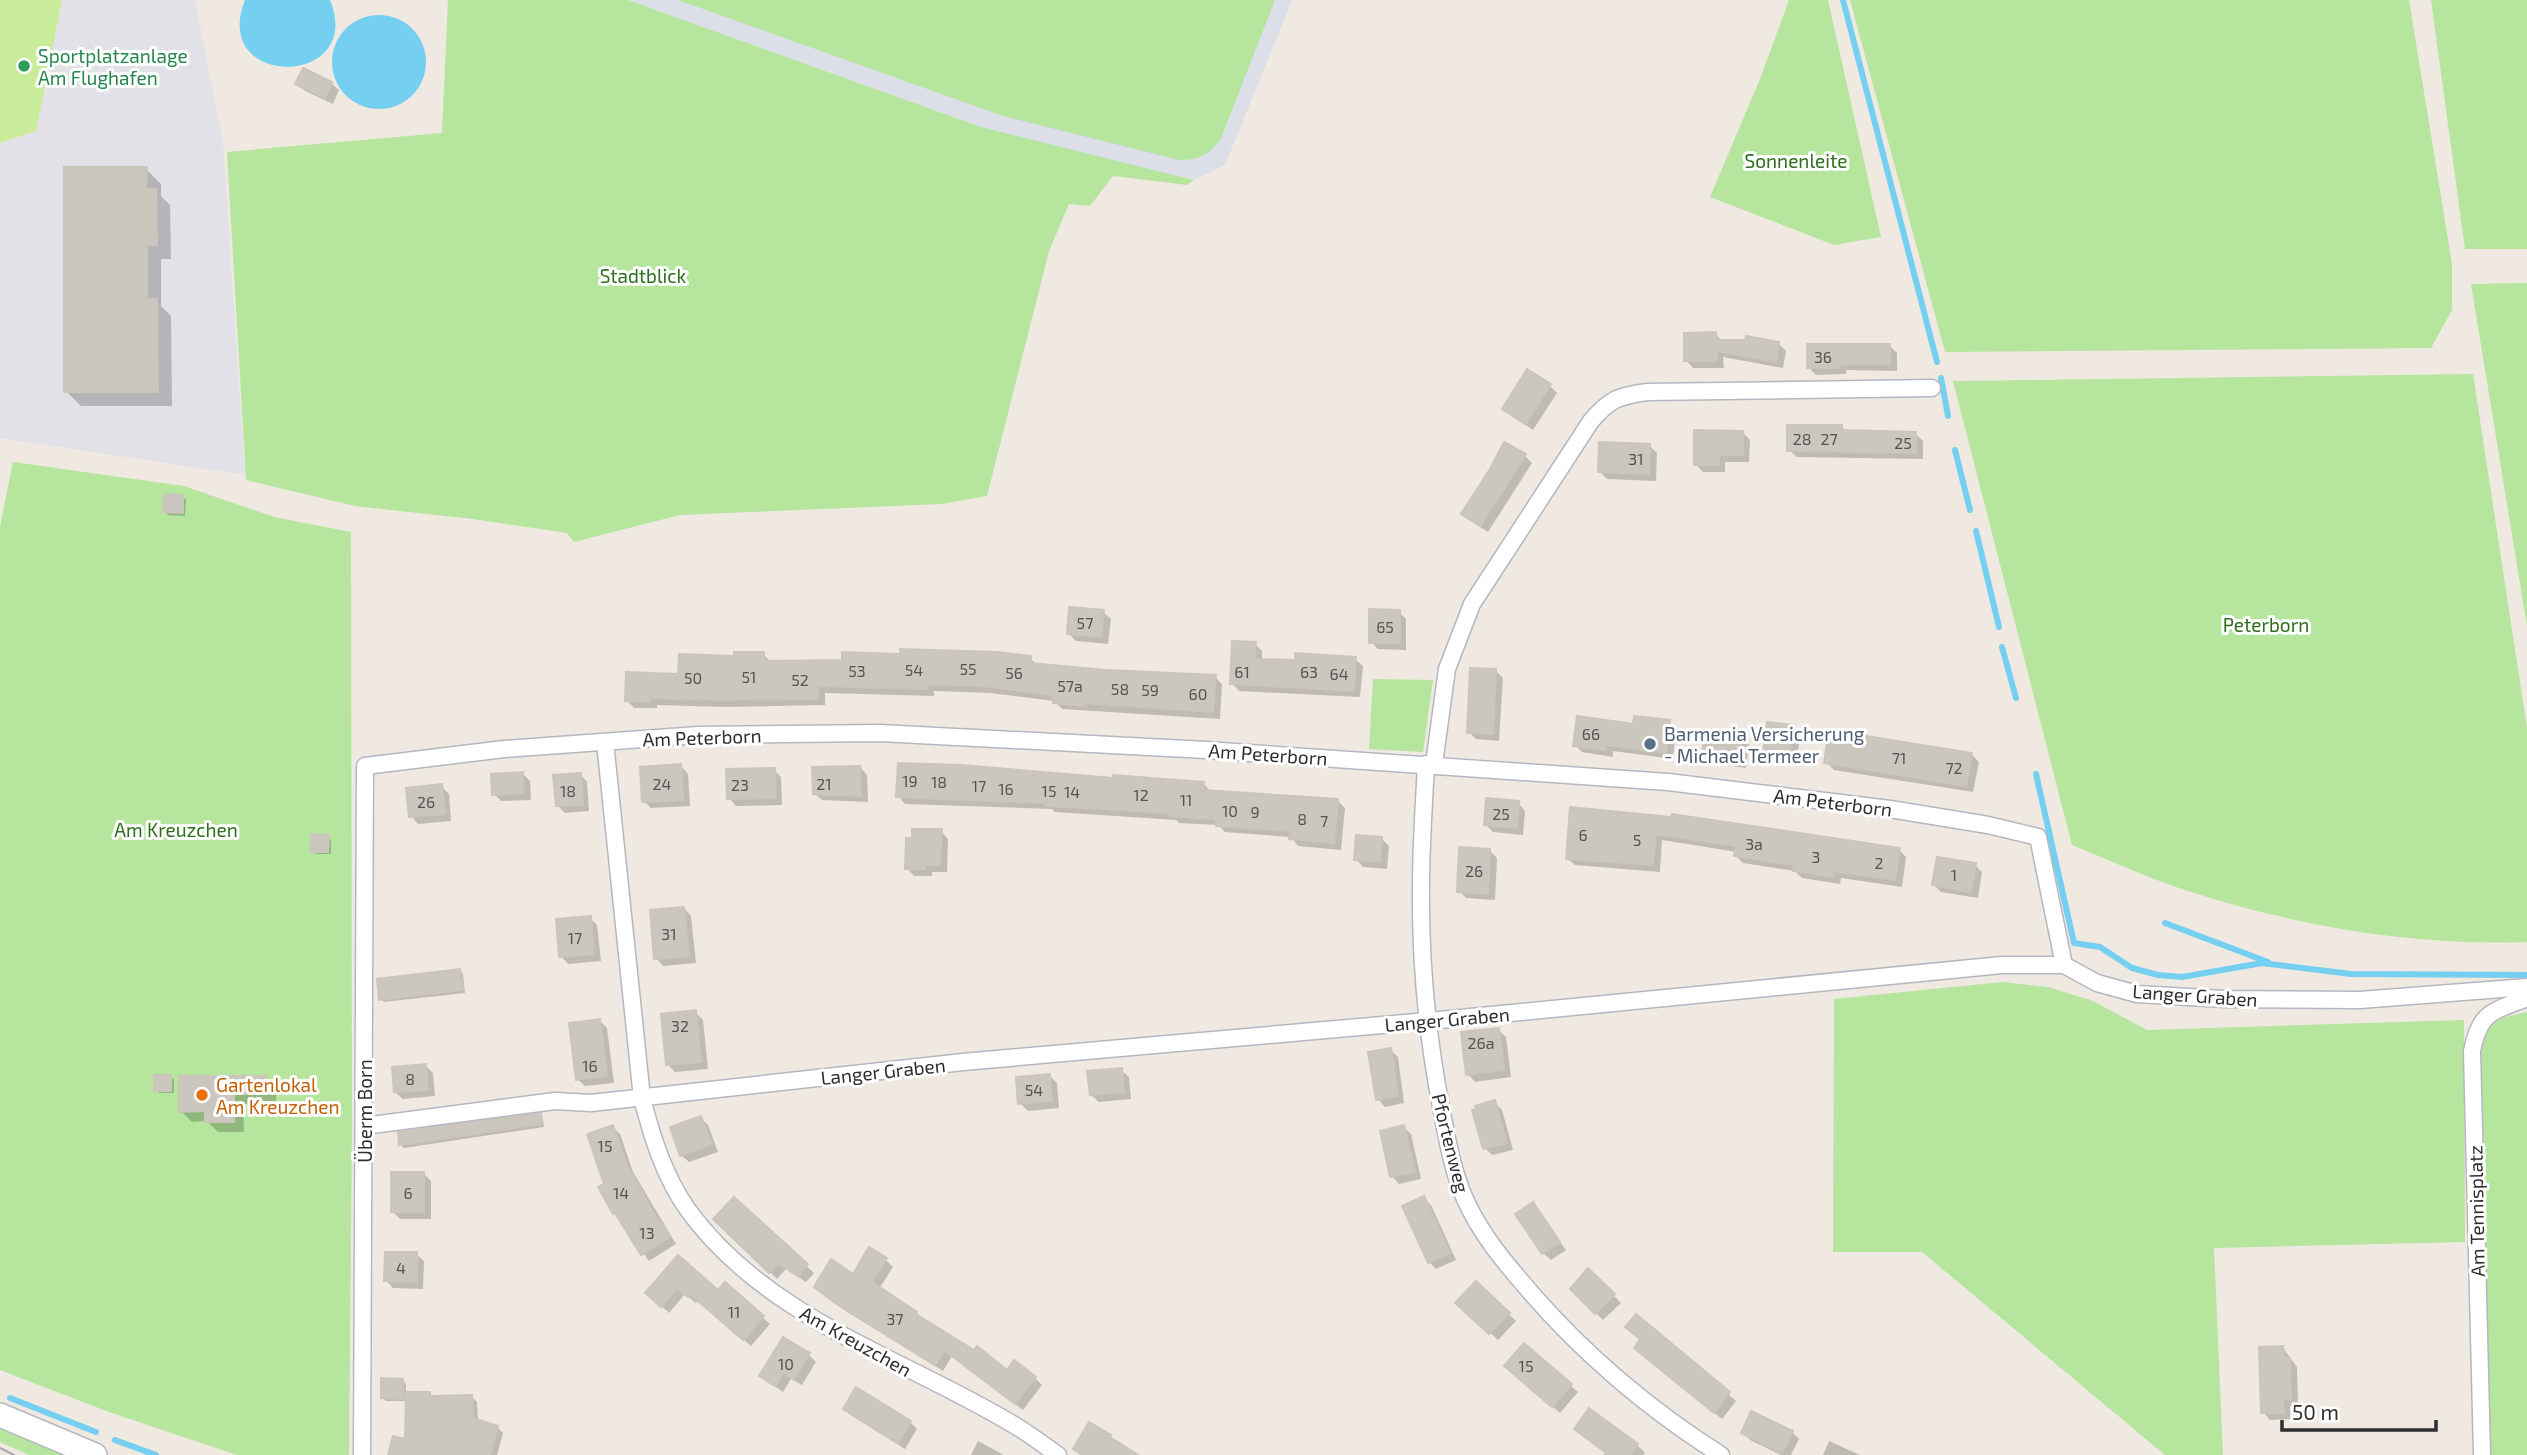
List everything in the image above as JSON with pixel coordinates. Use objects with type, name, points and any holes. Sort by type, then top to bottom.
[{"type":"main road","points":[[0,1415],[95,1455]]},
{"type":"street","name":"Pfortenweg","points":[[1721,1455],[1679,1429],[1569,1336],[1483,1235],[1464,1197],[1448,1146],[1436,1082],[1423,962],[1420,886],[1430,764],[1441,701],[1450,659],[1472,604],[1591,421],[1606,404],[1622,396],[1660,392],[1932,388]]},
{"type":"street","name":"Am Peterborn","points":[[365,766],[504,749],[698,735],[880,733],[1430,764],[1668,782],[1890,809],[1988,825],[2038,837],[2064,965]]},
{"type":"street","name":"Am Kreuzchen","points":[[605,742],[642,1098],[653,1141],[673,1185],[688,1209],[708,1234],[752,1275],[810,1318],[1018,1427],[1058,1455]]},
{"type":"street","name":"Überm Born","points":[[362,1455],[365,766]]},
{"type":"street","name":"Langer Graben","points":[[364,1126],[555,1101],[591,1103],[963,1062],[1428,1021],[2002,965],[2064,965],[2097,983],[2137,994],[2211,998],[2360,1000],[2527,987]]},
{"type":"street","name":"Am Tennisplatz","points":[[2482,1455],[2472,1051],[2476,1030],[2489,1014],[2527,998]]},
{"type":"shaded area","points":[[62,0],[195,0],[223,142],[245,475],[0,438],[0,143],[36,131]]},
{"type":"shaded area","points":[[628,0],[1292,0],[1225,165],[1194,180],[981,127]]},
{"type":"green space","name":"Sportplatzanlage Am Flughafen","points":[[0,0],[62,0],[36,131],[0,143]]},
{"type":"green space","name":"Stadtblick","points":[[448,0],[628,0],[981,127],[1194,180],[1187,185],[1113,176],[1090,206],[1069,204],[1049,251],[987,496],[941,504],[680,515],[574,542],[567,533],[355,506],[246,480],[227,152],[442,133]]},
{"type":"green space","points":[[678,0],[1275,0],[1221,138],[1213,149],[1203,155],[1179,160],[1003,116]]},
{"type":"green space","name":"Sonnenleite","points":[[1789,0],[1828,0],[1881,237],[1834,245],[1710,197],[1760,79]]},
{"type":"green space","points":[[1850,0],[2409,0],[2452,264],[2452,310],[2431,348],[1945,352]]},
{"type":"green space","points":[[2431,0],[2527,0],[2527,249],[2465,249]]},
{"type":"green space","points":[[2527,283],[2527,626],[2471,284]]},
{"type":"green space","name":"Peterborn","points":[[2473,374],[2527,728],[2527,942],[2442,941],[2314,924],[2191,892],[2072,845],[1953,381]]},
{"type":"green space","name":"Am Kreuzchen","points":[[13,462],[184,486],[274,517],[351,532],[352,1126],[349,1455],[237,1455],[109,1412],[0,1370],[0,527]]},
{"type":"green space","points":[[1373,679],[1433,680],[1423,752],[1369,749]]},
{"type":"green space","points":[[2002,982],[2048,987],[2093,1001],[2147,1030],[2464,1020],[2465,1242],[2214,1248],[2223,1455],[2165,1455],[1922,1252],[1833,1252],[1834,999]]},
{"type":"green space","points":[[2527,1012],[2527,1455],[2490,1455],[2480,1052],[2486,1032],[2494,1022]]},
{"type":"green space","points":[[0,1428],[65,1455],[29,1455],[0,1442]]},
{"type":"water","points":[[245,0],[330,0],[335,29],[327,50],[309,62],[288,67],[266,63],[248,50],[240,29]]},
{"type":"water","points":[[379,15],[397,18],[413,28],[423,44],[426,62],[423,80],[413,96],[397,106],[379,109],[361,106],[345,96],[335,80],[332,62],[335,44],[345,28],[361,18]]},
{"type":"building","points":[[303,68],[332,82],[325,98],[295,84]]},
{"type":"building","points":[[64,167],[147,167],[146,189],[156,189],[157,245],[147,245],[147,299],[157,299],[158,392],[64,392]]},
{"type":"building","points":[[1716,332],[1717,340],[1745,340],[1746,336],[1779,342],[1776,362],[1717,351],[1717,361],[1684,361],[1684,333]]},
{"type":"building","points":[[1807,344],[1890,344],[1890,364],[1840,364],[1840,368],[1807,368]]},
{"type":"building","points":[[1527,369],[1551,384],[1525,424],[1502,409]]},
{"type":"building","points":[[1787,425],[1842,425],[1842,430],[1916,432],[1916,453],[1787,451]]},
{"type":"building","points":[[1694,430],[1743,431],[1743,455],[1719,455],[1719,465],[1694,465]]},
{"type":"building","points":[[1504,442],[1526,454],[1480,526],[1461,514]]},
{"type":"building","points":[[1599,442],[1650,444],[1649,474],[1598,472]]},
{"type":"building","points":[[164,494],[183,495],[183,513],[163,512]]},
{"type":"building","points":[[1069,607],[1104,610],[1101,637],[1067,634]]},
{"type":"building","points":[[1369,609],[1400,610],[1400,643],[1369,643]]},
{"type":"building","points":[[1232,641],[1256,642],[1255,659],[1295,660],[1295,653],[1356,657],[1354,691],[1230,684]]},
{"type":"building","points":[[900,649],[997,652],[1031,656],[1030,663],[1216,675],[1213,712],[1053,703],[1053,695],[982,686],[928,684],[928,689],[818,686],[818,699],[651,698],[650,702],[625,701],[626,672],[678,674],[679,654],[734,656],[734,652],[764,652],[764,661],[842,660],[842,652],[900,654]]},
{"type":"building","points":[[1470,668],[1496,669],[1493,734],[1467,733]]},
{"type":"building","points":[[1577,716],[1633,724],[1634,716],[1670,720],[1666,753],[1606,745],[1606,750],[1573,746]]},
{"type":"building","points":[[1767,722],[1793,725],[1790,755],[1763,752]]},
{"type":"building","points":[[1829,730],[1972,753],[1966,786],[1824,763]]},
{"type":"building","points":[[1705,731],[1743,736],[1739,761],[1702,757]]},
{"type":"building","points":[[898,763],[1204,782],[1203,790],[1338,799],[1334,843],[1289,839],[1290,831],[1216,826],[1216,819],[1169,816],[1170,813],[1046,806],[1046,803],[896,797]]},
{"type":"building","points":[[681,764],[683,800],[642,802],[640,767]]},
{"type":"building","points":[[860,766],[861,796],[813,794],[812,767]]},
{"type":"building","points":[[775,768],[776,798],[727,799],[726,769]]},
{"type":"building","points":[[523,772],[524,793],[492,795],[491,774]]},
{"type":"building","points":[[581,773],[583,805],[556,806],[553,775]]},
{"type":"building","points":[[442,784],[445,814],[409,817],[406,788]]},
{"type":"building","points":[[1486,798],[1519,801],[1517,828],[1484,825]]},
{"type":"building","points":[[1570,807],[1671,817],[1672,814],[1900,848],[1895,880],[1834,871],[1833,877],[1793,871],[1794,865],[1734,856],[1736,846],[1656,834],[1653,865],[1566,859]]},
{"type":"building","points":[[912,829],[942,829],[940,865],[925,865],[925,869],[905,869],[906,838],[912,838]]},
{"type":"building","points":[[311,834],[329,835],[328,852],[311,852]]},
{"type":"building","points":[[1356,835],[1382,837],[1380,862],[1354,860]]},
{"type":"building","points":[[1459,847],[1490,849],[1488,894],[1457,892]]},
{"type":"building","points":[[1937,857],[1976,863],[1971,892],[1932,885]]},
{"type":"building","points":[[684,907],[689,956],[654,959],[650,910]]},
{"type":"building","points":[[591,916],[594,954],[559,957],[556,919]]},
{"type":"building","points":[[460,969],[463,990],[379,1000],[377,979]]},
{"type":"building","points":[[696,1010],[701,1062],[666,1065],[661,1014]]},
{"type":"building","points":[[600,1019],[607,1076],[576,1080],[569,1023]]},
{"type":"building","points":[[1499,1028],[1504,1070],[1466,1075],[1461,1032]]},
{"type":"building","points":[[1391,1048],[1398,1096],[1376,1100],[1368,1052]]},
{"type":"building","points":[[426,1064],[428,1090],[394,1092],[392,1067]]},
{"type":"building","points":[[1122,1068],[1124,1092],[1090,1095],[1087,1071]]},
{"type":"building","points":[[1050,1074],[1052,1101],[1018,1104],[1016,1077]]},
{"type":"building","points":[[154,1075],[171,1075],[171,1091],[154,1091]]},
{"type":"building","points":[[179,1076],[266,1076],[266,1094],[234,1094],[234,1122],[205,1122],[205,1111],[179,1112]]},
{"type":"building","points":[[1495,1100],[1507,1143],[1483,1149],[1472,1110],[1476,1109],[1475,1106]]},
{"type":"building","points":[[541,1113],[542,1124],[399,1145],[398,1132]]},
{"type":"building","points":[[701,1116],[712,1144],[680,1156],[670,1127]]},
{"type":"building","points":[[613,1125],[626,1163],[670,1237],[641,1255],[598,1187],[604,1184],[587,1134]]},
{"type":"building","points":[[1404,1125],[1415,1172],[1390,1177],[1380,1131]]},
{"type":"building","points":[[391,1172],[424,1172],[424,1212],[391,1212]]},
{"type":"building","points":[[1424,1196],[1450,1253],[1428,1263],[1402,1206]]},
{"type":"building","points":[[734,1197],[808,1264],[798,1276],[778,1263],[769,1273],[713,1219]]},
{"type":"building","points":[[1533,1202],[1560,1242],[1542,1254],[1515,1214]]},
{"type":"building","points":[[869,1247],[887,1258],[872,1282],[917,1312],[916,1314],[974,1350],[977,1346],[1007,1370],[1014,1360],[1036,1377],[1015,1404],[944,1350],[935,1365],[814,1287],[831,1259],[853,1274]]},
{"type":"building","points":[[385,1252],[417,1252],[417,1282],[384,1281]]},
{"type":"building","points":[[678,1255],[718,1290],[725,1282],[764,1316],[743,1340],[690,1294],[688,1297],[677,1288],[661,1307],[645,1293]]},
{"type":"building","points":[[1588,1268],[1615,1294],[1595,1314],[1570,1289]]},
{"type":"building","points":[[1476,1281],[1510,1313],[1489,1334],[1455,1303]]},
{"type":"building","points":[[1636,1314],[1730,1392],[1714,1413],[1634,1348],[1640,1339],[1625,1327]]},
{"type":"building","points":[[783,1337],[810,1353],[794,1379],[783,1373],[775,1386],[759,1376]]},
{"type":"building","points":[[1524,1343],[1572,1384],[1552,1407],[1504,1366]]},
{"type":"building","points":[[2283,1346],[2284,1358],[2290,1358],[2291,1399],[2283,1399],[2284,1413],[2261,1413],[2259,1347]]},
{"type":"building","points":[[381,1378],[403,1379],[403,1399],[381,1398]]},
{"type":"building","points":[[856,1387],[911,1421],[898,1443],[843,1409]]},
{"type":"building","points":[[406,1392],[430,1392],[430,1396],[472,1395],[473,1418],[498,1426],[490,1455],[388,1455],[393,1436],[405,1439]]},
{"type":"building","points":[[1589,1408],[1638,1444],[1630,1455],[1609,1455],[1574,1429]]},
{"type":"building","points":[[1751,1411],[1793,1431],[1782,1453],[1741,1433]]},
{"type":"building","points":[[1089,1422],[1138,1455],[1082,1455],[1073,1449]]},
{"type":"waterway","points":[[1843,0],[1937,362]]},
{"type":"waterway","points":[[1941,378],[1948,416]]},
{"type":"waterway","points":[[1955,450],[1970,510]]},
{"type":"waterway","points":[[1976,531],[1999,627]]},
{"type":"waterway","points":[[2002,647],[2016,698]]},
{"type":"waterway","points":[[2036,774],[2074,943],[2100,947],[2132,968],[2158,975],[2182,977],[2262,963],[2351,974],[2527,975]]},
{"type":"waterway","points":[[2165,923],[2268,962]]},
{"type":"waterway","points":[[10,1398],[96,1432]]},
{"type":"waterway","points":[[115,1440],[156,1455]]},
{"type":"tram line","points":[[0,1448],[14,1455]]},
{"type":"place","name":"Sportplatzanlage Am Flughafen","points":[[24,66]]},
{"type":"place","name":"Barmenia Versicherung - Michael Termeer","points":[[1650,744]]},
{"type":"place","name":"Gartenlokal Am Kreuzchen","points":[[202,1095]]}]
